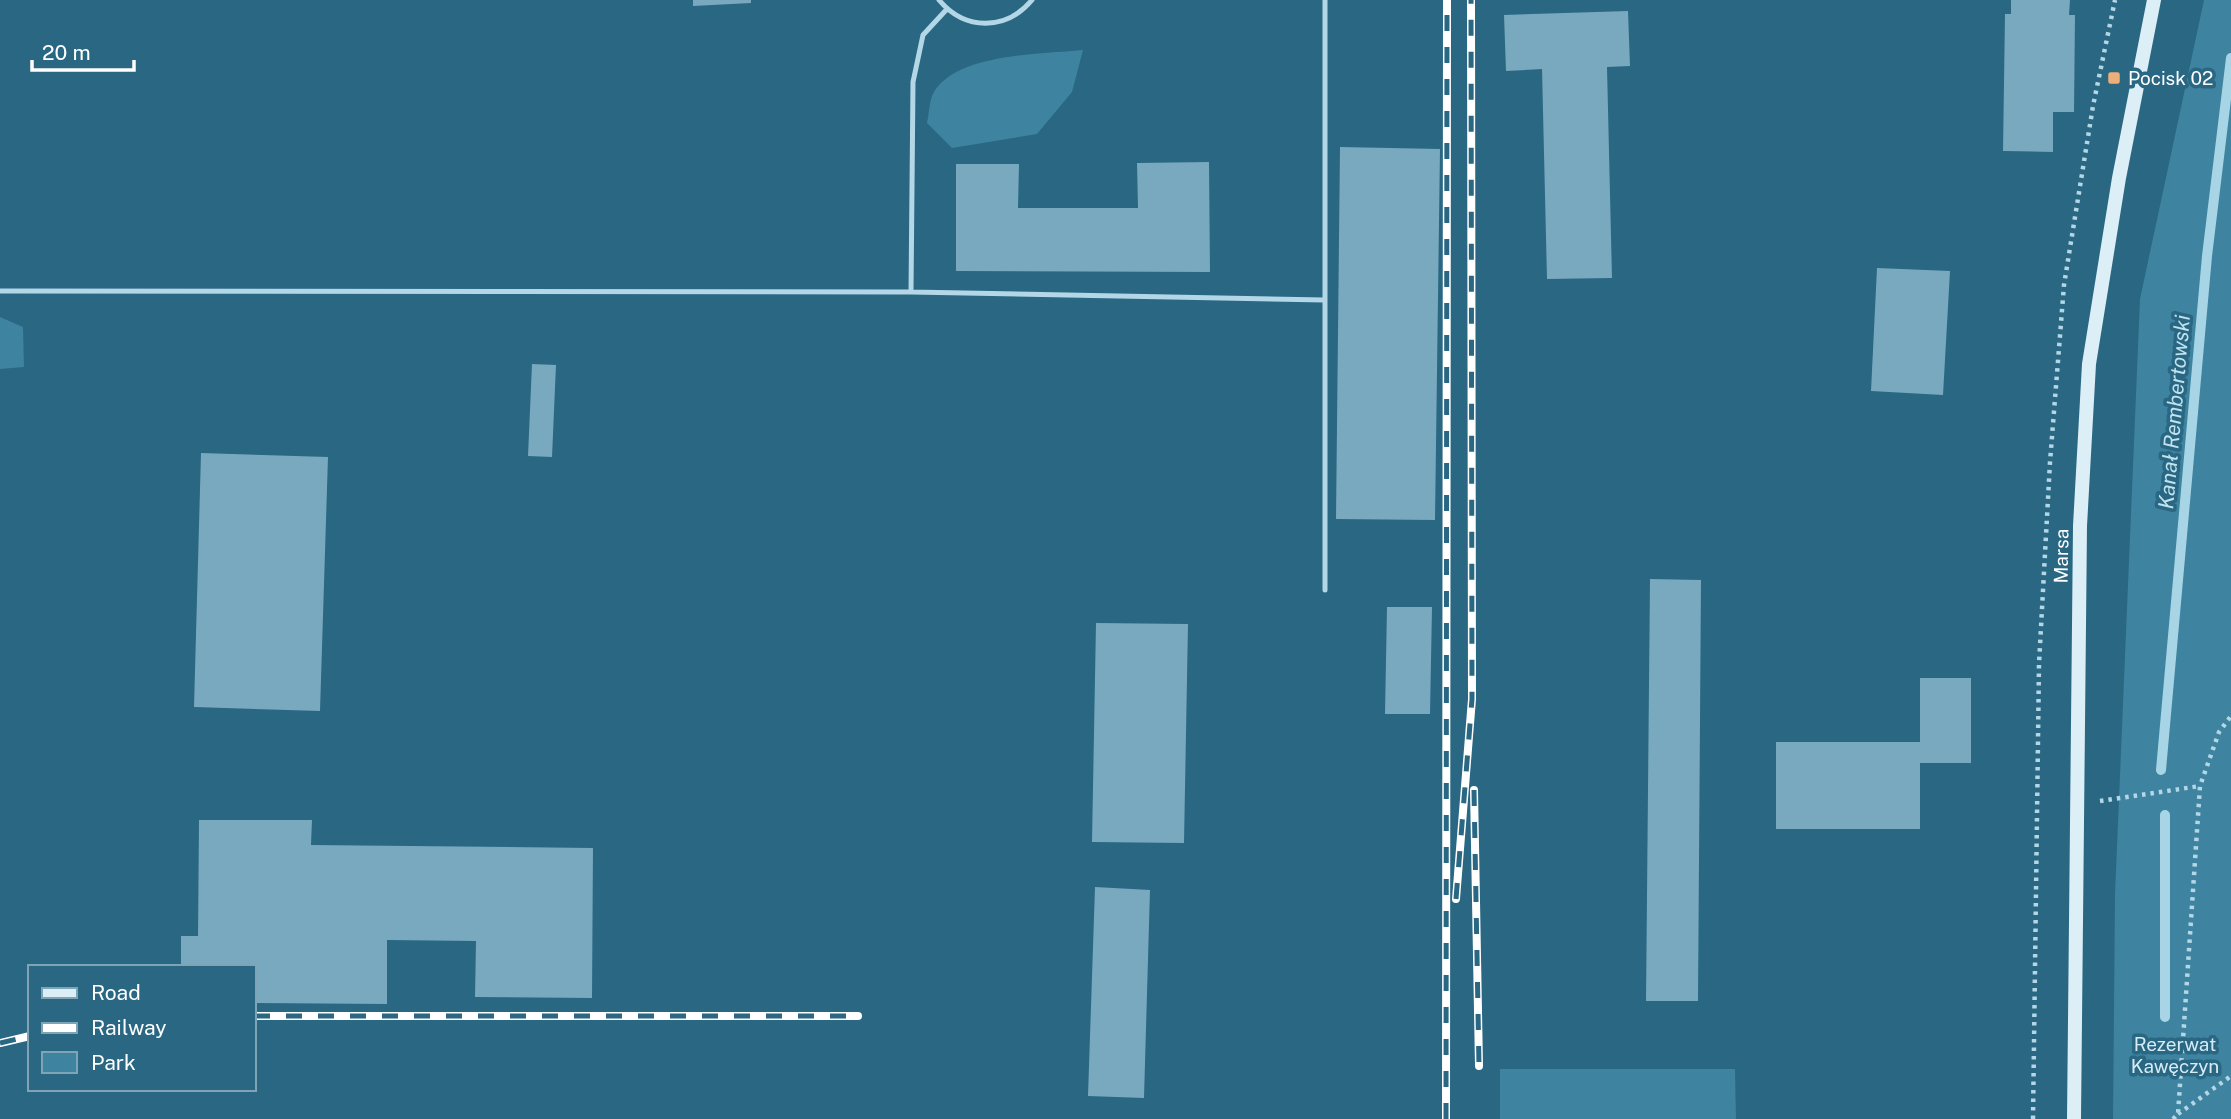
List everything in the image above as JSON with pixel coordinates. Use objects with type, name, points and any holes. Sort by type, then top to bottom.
[{"type":"main road","name":"Marsa","points":[[2074,1119],[2080,526],[2089,364],[2119,178],[2154,0]]},
{"type":"lane","points":[[939,0],[947,9],[977,24],[993,23],[1024,10],[1032,0]]},
{"type":"lane","points":[[1325,0],[1325,590]]},
{"type":"lane","points":[[911,292],[913,82],[923,35],[947,9]]},
{"type":"lane","points":[[0,291],[911,292],[1324,300]]},
{"type":"path","points":[[2178,1114],[2200,786],[2219,732],[2231,716]]},
{"type":"path","points":[[2077,804],[2200,786]]},
{"type":"path","points":[[2173,1119],[2231,1076]]},
{"type":"green space","name":"Rezerwat Kawęczyn","points":[[2204,0],[2231,0],[2231,1119],[2113,1119],[2115,894],[2140,299]]},
{"type":"green space","points":[[1083,50],[1072,92],[1037,134],[952,148],[927,123],[932,96],[942,82],[958,71],[1000,58]]},
{"type":"green space","points":[[0,317],[23,327],[24,367],[0,369]]},
{"type":"green space","points":[[1500,1069],[1735,1069],[1736,1119],[1500,1119]]},
{"type":"building","points":[[693,0],[751,0],[751,3],[693,6]]},
{"type":"building","points":[[2011,0],[2070,0],[2069,15],[2075,15],[2074,112],[2053,112],[2053,152],[2003,151],[2005,14],[2011,14]]},
{"type":"building","points":[[1628,11],[1630,66],[1607,67],[1612,278],[1547,279],[1542,69],[1506,71],[1504,15]]},
{"type":"building","points":[[1340,147],[1440,149],[1435,520],[1336,519]]},
{"type":"building","points":[[1209,162],[1210,272],[956,271],[956,164],[1019,164],[1018,208],[1138,208],[1137,163]]},
{"type":"building","points":[[1877,268],[1950,271],[1943,395],[1871,391]]},
{"type":"building","points":[[532,364],[556,365],[552,457],[528,456]]},
{"type":"building","points":[[201,453],[328,457],[320,711],[194,707]]},
{"type":"building","points":[[1650,579],[1701,580],[1698,1001],[1646,1001]]},
{"type":"building","points":[[1387,607],[1432,607],[1430,714],[1385,714]]},
{"type":"building","points":[[1096,623],[1188,624],[1184,843],[1092,842]]},
{"type":"building","points":[[1920,678],[1971,678],[1971,763],[1920,763],[1920,829],[1776,829],[1776,742],[1920,742]]},
{"type":"building","points":[[199,820],[312,820],[311,845],[593,848],[592,998],[475,997],[476,941],[387,940],[387,1004],[256,1003],[256,965],[181,965],[181,936],[198,936]]},
{"type":"building","points":[[1095,887],[1150,890],[1144,1098],[1088,1096]]},
{"type":"waterway","name":"Kanał Rembertowski","points":[[2161,770],[2207,256],[2231,58]]},
{"type":"waterway","name":"Kanał Rembertowski","points":[[2165,815],[2165,1017]]},
{"type":"railway","points":[[1446,1119],[1447,0]]},
{"type":"railway","points":[[1456,899],[1472,699],[1471,0]]},
{"type":"railway","points":[[1474,790],[1479,1066]]},
{"type":"railway","points":[[256,1016],[858,1016]]},
{"type":"railway","points":[[0,1043],[28,1036]]},
{"type":"place","name":"Pocisk 02","points":[[2114,78]]}]
